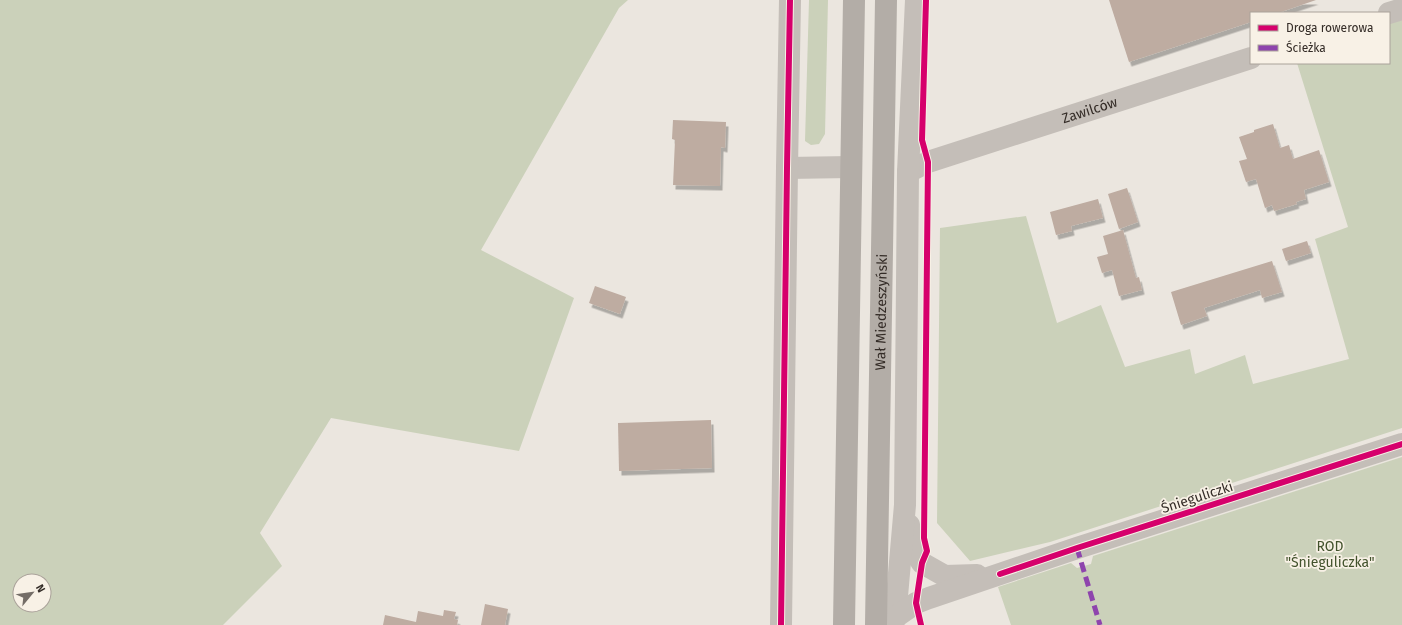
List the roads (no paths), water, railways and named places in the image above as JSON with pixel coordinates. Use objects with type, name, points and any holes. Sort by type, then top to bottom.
[{"type":"main road","points":[[844,625],[854,0]]},
{"type":"main road","name":"Wał Miedzeszyński","points":[[885,623],[886,0]]},
{"type":"street","points":[[781,625],[786,168],[790,0]]},
{"type":"street","points":[[916,0],[908,172],[906,505],[912,547],[922,563],[945,576],[1000,574]]},
{"type":"street","points":[[1390,13],[1402,9]]},
{"type":"street","name":"Zawilców","points":[[908,172],[928,162],[1250,58]]},
{"type":"street","points":[[786,168],[851,167]]},
{"type":"street","name":"Śnieguliczki","points":[[885,623],[916,603],[1076,548],[1402,444]]},
{"type":"street","points":[[885,623],[906,505]]},
{"type":"park label","name":"ROD \"Śnieguliczka\"","points":[[1330,554]]}]
